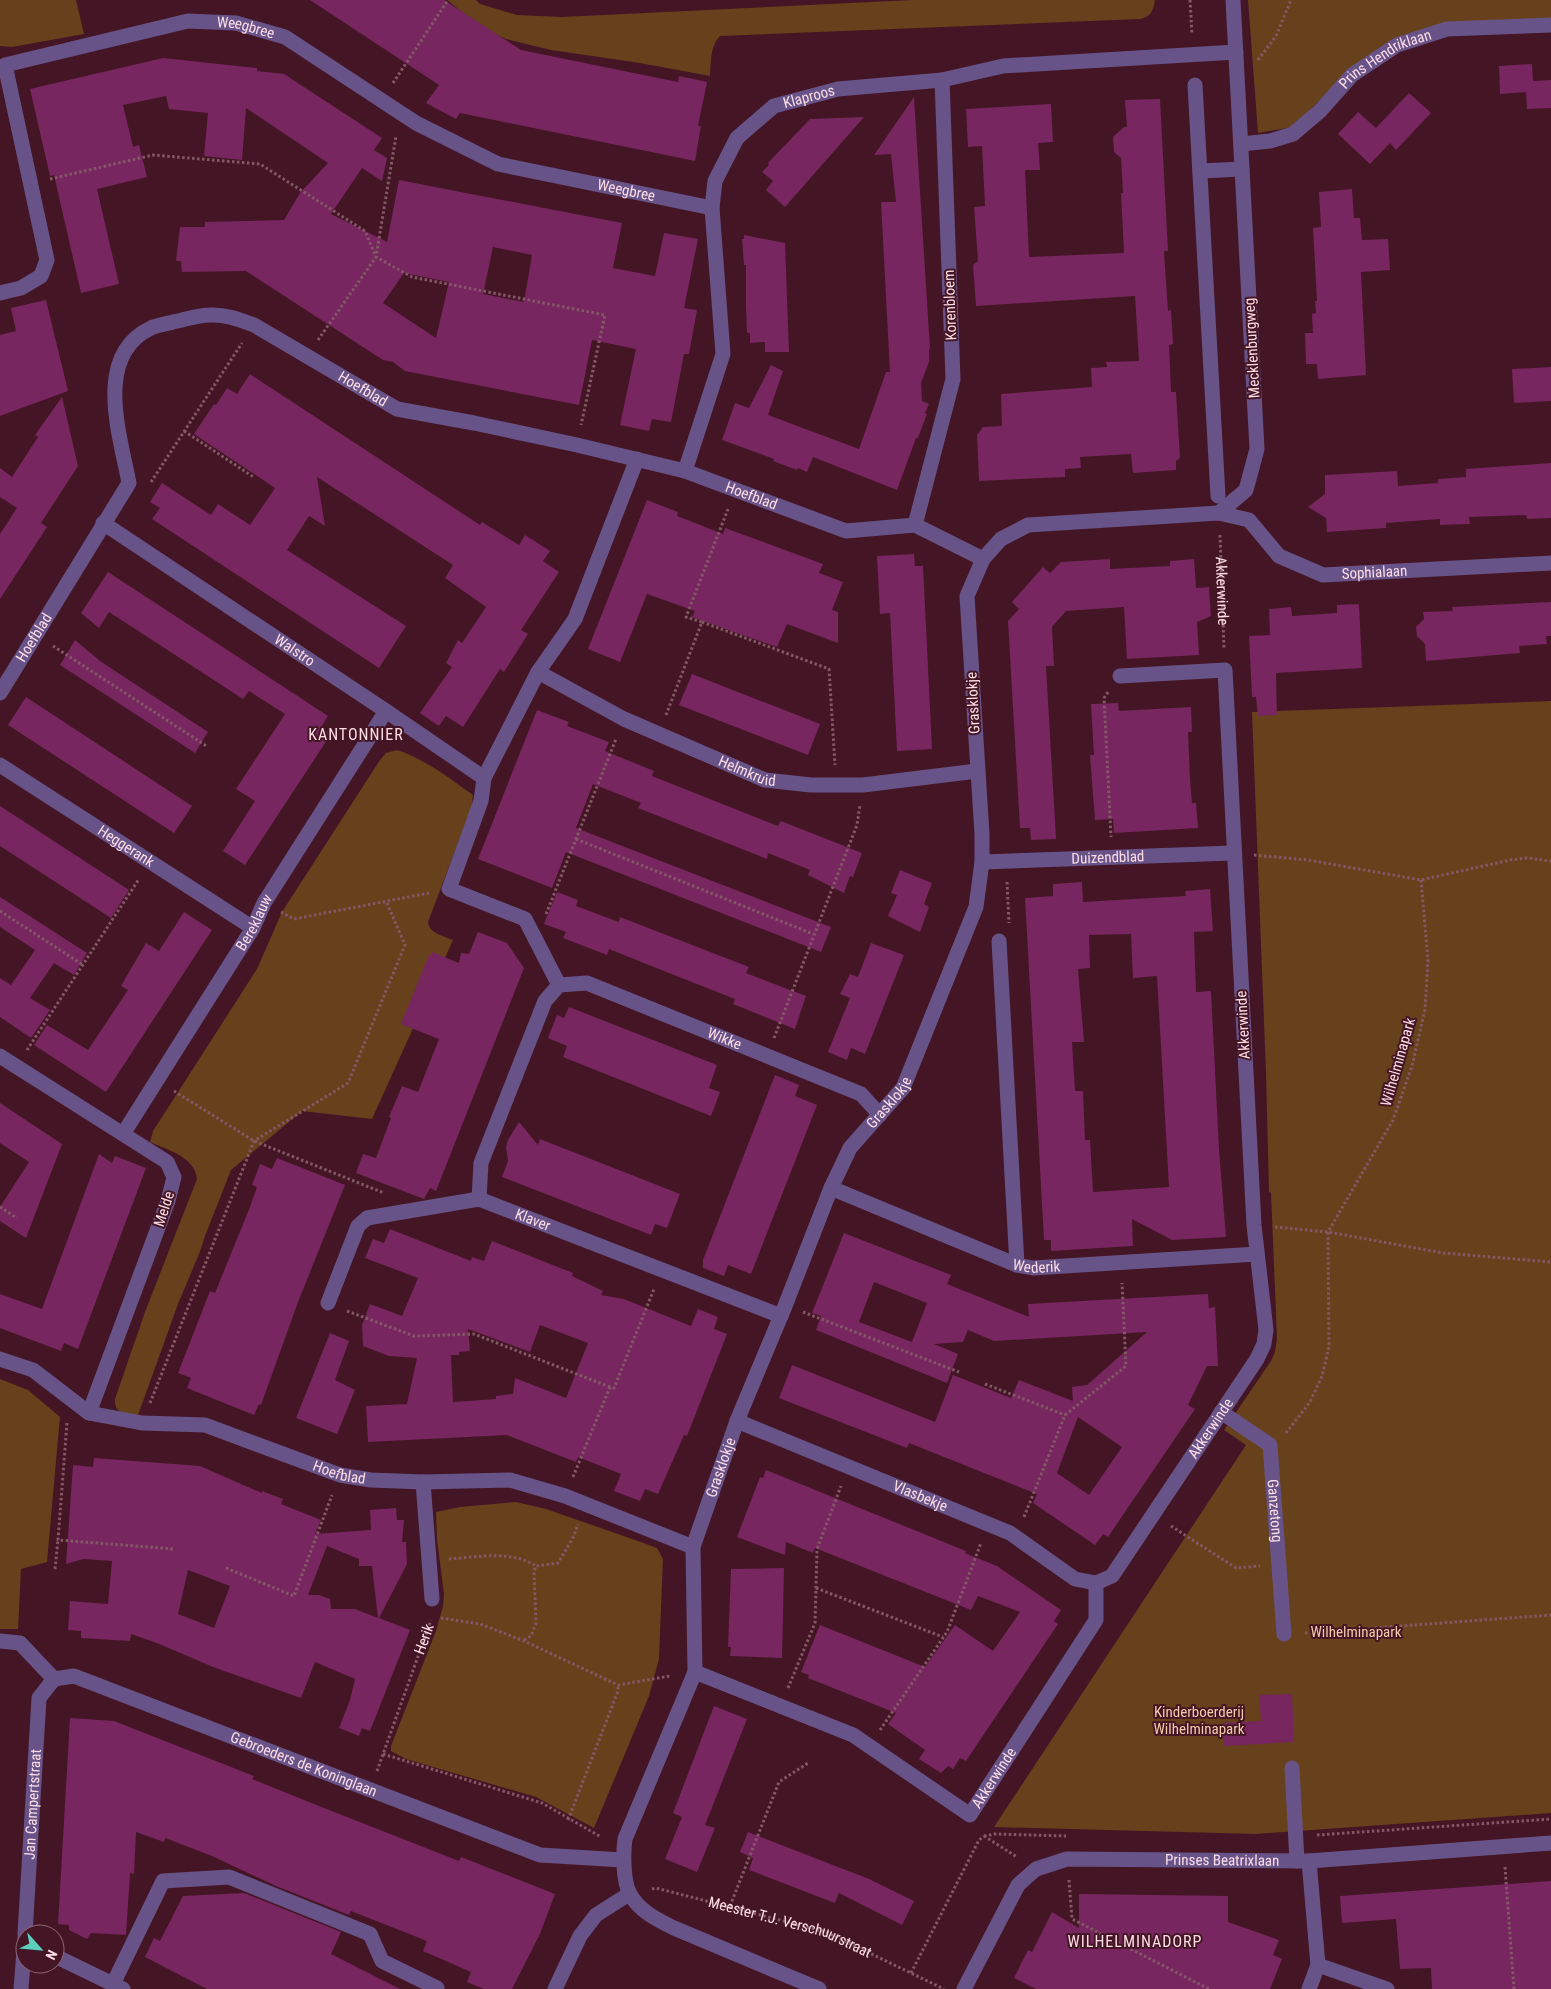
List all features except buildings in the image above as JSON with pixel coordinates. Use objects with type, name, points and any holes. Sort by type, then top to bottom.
[{"type":"street","name":"Mecklenburgweg","points":[[1219,513],[1246,490],[1258,449],[1233,0]]},
{"type":"street","name":"Weegbree","points":[[0,293],[21,288],[41,276],[47,260],[5,65],[188,21],[236,22],[285,37],[416,124],[498,164],[712,208]]},
{"type":"street","name":"Prins Hendriklaan","points":[[1241,144],[1270,141],[1293,134],[1320,111],[1352,75],[1397,44],[1446,29],[1551,25]]},
{"type":"street","name":"Klaproos","points":[[685,471],[723,354],[712,208],[715,181],[737,138],[774,106],[838,89],[942,80],[1003,66],[1236,52]]},
{"type":"street","name":"Korenbloem","points":[[915,525],[953,379],[942,80]]},
{"type":"street","points":[[1195,86],[1218,496]]},
{"type":"street","points":[[1200,171],[1242,169]]},
{"type":"street","name":"Hoefblad","points":[[0,693],[129,483],[114,395],[117,364],[131,342],[151,327],[209,314],[231,317],[254,325],[397,409],[577,445],[685,471],[846,531],[915,525]]},
{"type":"street","points":[[328,1303],[358,1226],[367,1218],[480,1199],[481,1162],[545,1000],[559,985],[525,919],[449,890],[481,802],[484,778],[538,672],[575,619],[636,459]]},
{"type":"street","name":"Grasklokje","points":[[623,1860],[625,1839],[695,1672],[693,1547],[737,1421],[783,1311],[831,1188],[850,1148],[903,1088],[976,907],[982,862],[982,834],[967,596],[982,559],[1001,539],[1028,525],[1219,513]]},
{"type":"street","name":"Sophialaan","points":[[1219,513],[1249,520],[1279,556],[1323,575],[1551,563]]},
{"type":"street","name":"Walstro","points":[[103,523],[484,778]]},
{"type":"street","points":[[915,525],[982,559]]},
{"type":"street","points":[[1120,676],[1225,670]]},
{"type":"street","name":"Akkerwinde","points":[[695,1672],[853,1735],[970,1815],[1096,1620],[1096,1583],[1112,1576],[1257,1359],[1264,1344],[1266,1330],[1254,1225],[1233,853],[1225,670]]},
{"type":"street","name":"Helmkruid","points":[[538,672],[624,719],[765,780],[811,785],[863,785],[977,771]]},
{"type":"street","name":"Bereklauw","points":[[123,1134],[253,928],[264,903],[386,711]]},
{"type":"street","name":"Heggerank","points":[[0,764],[253,928]]},
{"type":"street","name":"Duizendblad","points":[[982,862],[1233,853]]},
{"type":"street","points":[[999,941],[1017,1265]]},
{"type":"street","name":"Wikke","points":[[559,985],[587,983],[767,1055],[861,1094],[880,1115]]},
{"type":"street","name":"Melde","points":[[0,1056],[166,1162],[174,1177],[168,1201],[89,1414]]},
{"type":"street","name":"Wederik","points":[[831,1188],[1017,1265],[1033,1268],[1257,1254]]},
{"type":"street","name":"Klaver","points":[[480,1199],[661,1270],[783,1311]]},
{"type":"street","points":[[0,1359],[33,1370],[89,1414]]},
{"type":"street","points":[[1221,1412],[1270,1446]]},
{"type":"street","name":"Hoefblad","points":[[89,1414],[142,1423],[205,1425],[340,1475],[371,1480],[423,1482],[510,1480],[565,1496],[693,1547]]},
{"type":"street","name":"Vlasbekje","points":[[737,1421],[988,1524],[1016,1537],[1075,1579],[1096,1583]]},
{"type":"street","name":"Ganzetong","points":[[1270,1446],[1284,1634]]},
{"type":"street","points":[[423,1482],[432,1599]]},
{"type":"street","points":[[0,1641],[20,1643],[54,1679]]},
{"type":"street","name":"Gebroeders de Koninglaan","points":[[54,1679],[74,1676],[540,1855],[623,1860]]},
{"type":"street","name":"Jan Campertstraat","points":[[26,1924],[39,1698],[54,1679]]},
{"type":"street","points":[[1292,1768],[1296,1836],[1303,1861],[1318,1964],[1309,1989]]},
{"type":"street","name":"Prinses Beatrixlaan","points":[[964,1989],[1018,1885],[1036,1869],[1068,1859],[1303,1861],[1551,1844]]},
{"type":"street","points":[[623,1860],[629,1894],[650,1916],[819,1989]]},
{"type":"street","points":[[65,1961],[118,1986],[163,1881],[229,1877],[370,1934],[382,1961],[437,1988]]},
{"type":"street","points":[[554,1989],[580,1936],[596,1915],[629,1894]]},
{"type":"street","points":[[1318,1964],[1387,1989]]},
{"type":"street","points":[[21,1989],[22,1974]]},
{"type":"path","points":[[382,100],[448,0]]},
{"type":"path","points":[[1238,86],[1276,36],[1291,0]]},
{"type":"path","points":[[306,357],[376,256],[400,113]]},
{"type":"path","points":[[31,184],[153,155],[260,164],[365,231],[376,256],[412,277],[605,315],[577,445]]},
{"type":"path","points":[[129,483],[149,484],[254,325]]},
{"type":"path","points":[[184,431],[255,478]]},
{"type":"path","points":[[735,490],[686,616],[829,669],[837,785]]},
{"type":"path","name":"Akkerwinde","points":[[1219,513],[1225,670]]},
{"type":"path","points":[[658,734],[702,622]]},
{"type":"path","points":[[36,634],[208,747]]},
{"type":"path","points":[[1112,858],[1104,698],[1120,676]]},
{"type":"path","points":[[536,940],[624,719]]},
{"type":"path","points":[[767,1055],[857,825],[863,785]]},
{"type":"path","points":[[576,839],[813,934]]},
{"type":"path","points":[[1233,853],[1308,860],[1421,880],[1510,860],[1527,858],[1551,861]]},
{"type":"path","points":[[999,941],[1010,940],[1006,861]]},
{"type":"path","points":[[16,1067],[150,862]]},
{"type":"path","name":"Wilhelminapark","points":[[1328,1232],[1393,1120],[1412,1066],[1425,1009],[1428,961],[1421,880]]},
{"type":"path","points":[[264,903],[294,919],[449,890]]},
{"type":"path","points":[[142,1423],[254,1142],[348,1083],[405,944],[386,901]]},
{"type":"path","points":[[0,911],[83,965]]},
{"type":"path","points":[[157,1080],[254,1142],[388,1194]]},
{"type":"path","points":[[0,1207],[17,1218]]},
{"type":"path","points":[[1254,1225],[1328,1232],[1443,1254],[1551,1262]]},
{"type":"path","points":[[1270,1446],[1280,1442],[1310,1402],[1322,1376],[1329,1347],[1328,1232]]},
{"type":"path","points":[[1016,1537],[1065,1416],[1126,1366],[1122,1262]]},
{"type":"path","points":[[328,1303],[414,1336],[474,1334],[614,1388],[661,1270]]},
{"type":"path","points":[[783,1311],[959,1372]]},
{"type":"path","points":[[985,1384],[1065,1416]]},
{"type":"path","points":[[565,1496],[610,1387]]},
{"type":"path","points":[[55,1569],[69,1397]]},
{"type":"path","points":[[781,1706],[815,1623],[817,1549],[848,1467]]},
{"type":"path","points":[[226,1568],[294,1596],[340,1475]]},
{"type":"path","points":[[429,1561],[488,1556],[524,1558],[536,1566],[558,1563],[574,1536],[586,1504]]},
{"type":"path","points":[[1153,1515],[1236,1568],[1279,1564]]},
{"type":"path","points":[[869,1746],[947,1632],[988,1524]]},
{"type":"path","points":[[58,1540],[174,1549]]},
{"type":"path","points":[[536,1566],[534,1571],[536,1623],[531,1636],[524,1641],[618,1685],[695,1672]]},
{"type":"path","points":[[816,1588],[943,1637]]},
{"type":"path","points":[[1284,1634],[1551,1615]]},
{"type":"path","name":"Herik","points":[[370,1789],[432,1617],[480,1624],[524,1641]]},
{"type":"path","points":[[568,1820],[618,1691],[618,1685]]},
{"type":"path","points":[[383,1754],[542,1803],[568,1820],[599,1835],[623,1860]]},
{"type":"path","points":[[730,1906],[779,1782],[808,1763]]},
{"type":"path","points":[[1296,1836],[1551,1819]]},
{"type":"path","points":[[911,1973],[979,1840],[984,1836],[995,1834],[1075,1837]]},
{"type":"path","points":[[984,1836],[1036,1869]]},
{"type":"path","points":[[1504,1847],[1514,1989]]},
{"type":"path","points":[[1068,1859],[1072,1919],[1209,1989]]},
{"type":"path","name":"Meester T.J. Verschuurstraat","points":[[629,1894],[656,1888],[826,1932],[944,1989]]},
{"type":"green space","points":[[0,0],[76,0],[84,34],[12,47],[0,46]]},
{"type":"green space","points":[[447,0],[476,0],[480,4],[517,15],[562,17],[913,0],[1155,0],[1151,13],[1147,17],[1140,19],[720,36],[714,45],[710,76],[640,63],[551,50],[506,39],[482,28]]},
{"type":"green space","points":[[1248,0],[1551,0],[1551,19],[1452,23],[1356,64],[1293,127],[1258,133]]},
{"type":"green space","name":"Wilhelminapark","points":[[1551,701],[1551,1813],[1256,1834],[994,1827],[1246,1445],[1224,1430],[1271,1361],[1275,1352],[1277,1338],[1271,1193],[1269,1192],[1252,712]]},
{"type":"green space","points":[[397,750],[427,764],[473,795],[472,806],[428,922],[431,929],[453,940],[372,1119],[302,1111],[231,1170],[178,1304],[137,1418],[125,1414],[116,1407],[115,1399],[145,1312],[197,1179],[191,1165],[180,1155],[150,1142],[153,1131],[257,969],[282,912],[380,760],[386,753]]},
{"type":"green space","points":[[0,1379],[28,1390],[60,1417],[47,1562],[21,1569],[18,1629],[0,1629]]},
{"type":"green space","points":[[516,1502],[546,1509],[657,1548],[663,1559],[659,1659],[649,1696],[594,1828],[536,1797],[406,1759],[391,1751],[391,1746],[436,1631],[443,1606],[444,1594],[437,1539],[436,1512],[460,1507]]},
{"type":"district","name":"KANTONNIER","points":[[356,734]]},
{"type":"district","name":"WILHELMINADORP","points":[[1135,1941]]},
{"type":"park label","name":"Kinderboerderij Wilhelminapark","points":[[1199,1720]]}]
